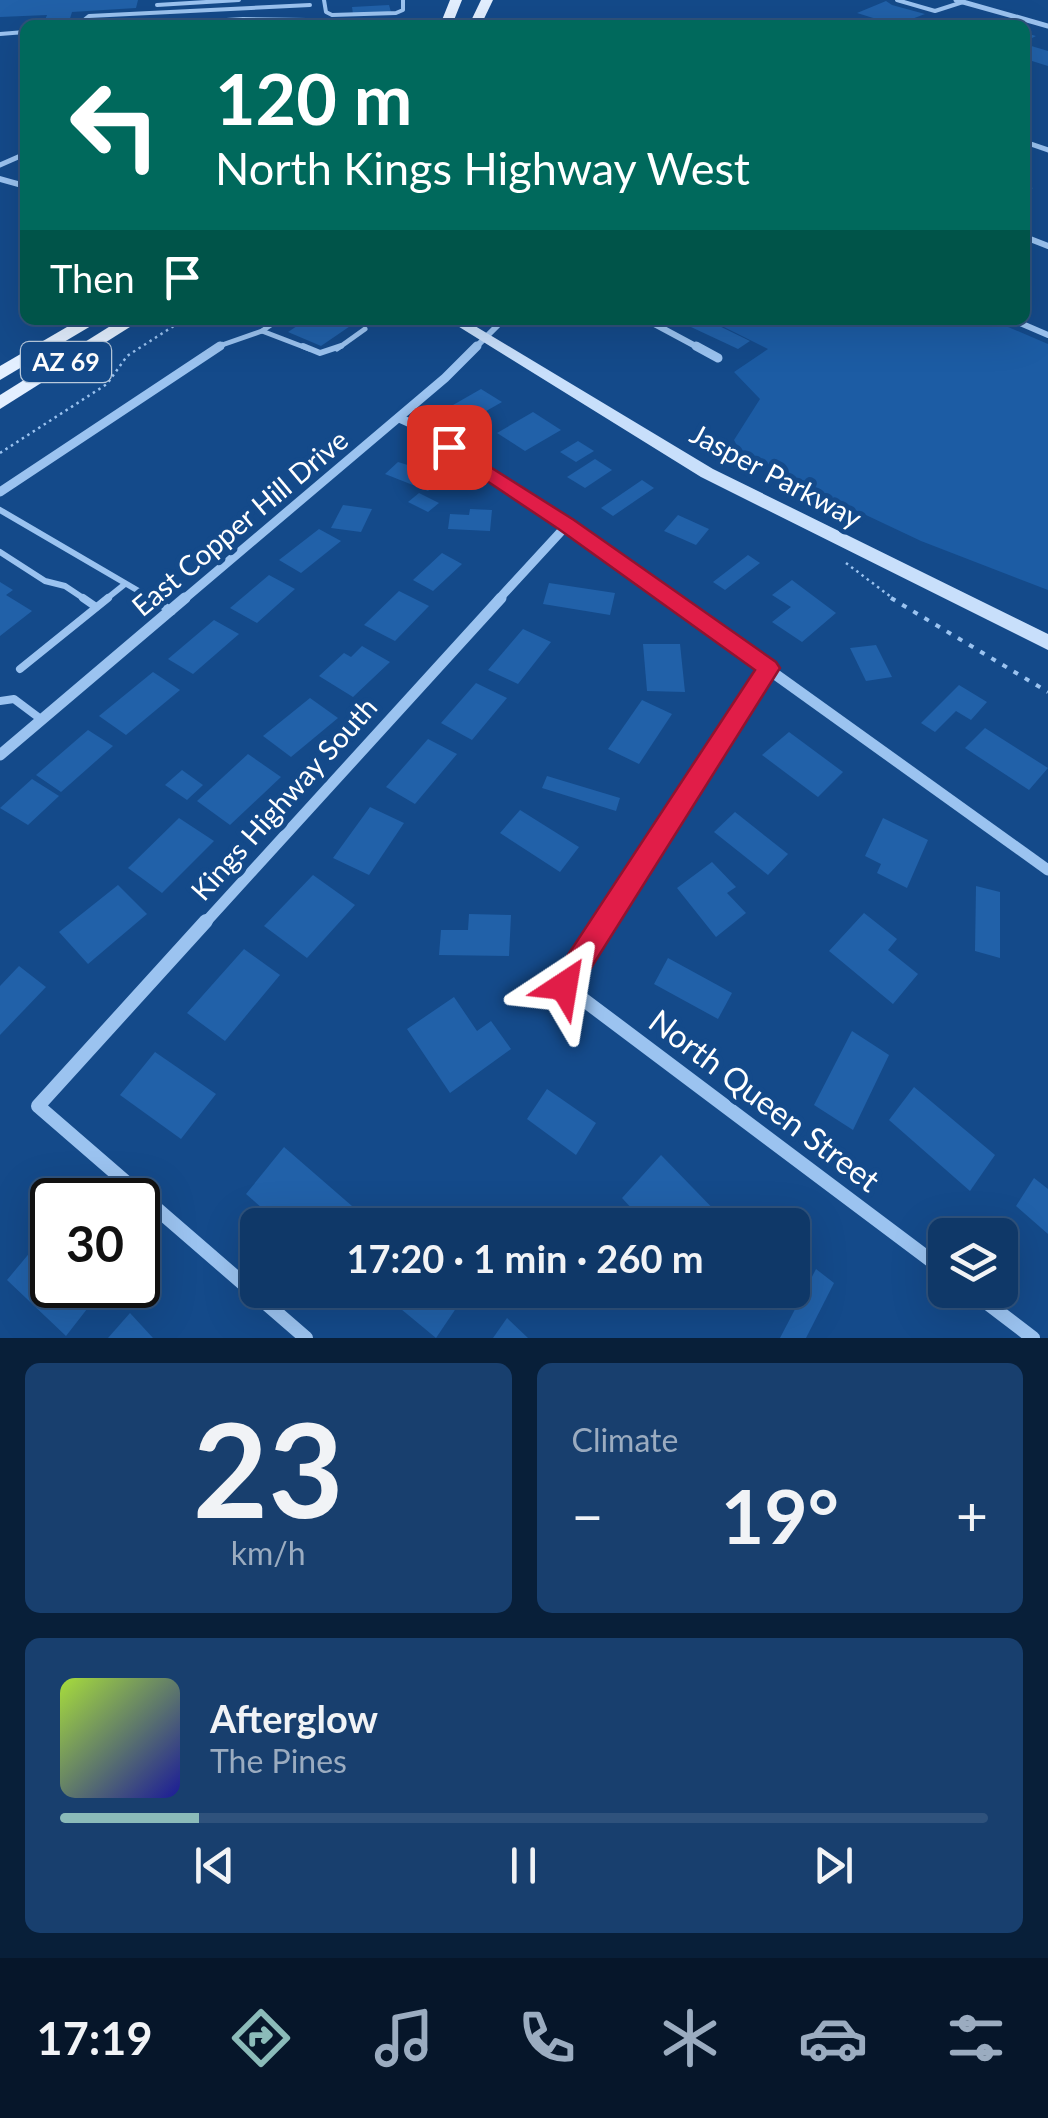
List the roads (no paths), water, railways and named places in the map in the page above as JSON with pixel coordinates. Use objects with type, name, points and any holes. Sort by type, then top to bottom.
[{"type":"main road","name":"AZ 69","points":[[0,374],[83,325]]},
{"type":"main road","name":"AZ 69","points":[[0,403],[124,325]]},
{"type":"main road","name":"Jasper Parkway","points":[[464,325],[707,474],[1048,643]]},
{"type":"street","points":[[959,1],[1027,20]]},
{"type":"street","name":"East Copper Hill Drive","points":[[0,755],[399,418],[499,325]]},
{"type":"street","points":[[656,325],[718,358]]},
{"type":"street","points":[[1025,325],[1048,335]]},
{"type":"street","points":[[0,492],[222,345]]},
{"type":"street","points":[[399,418],[420,427],[567,525],[1048,870]]},
{"type":"street","name":"Kings Highway South","points":[[306,1338],[38,1106],[567,525]]},
{"type":"street","name":"North Queen Street","points":[[768,668],[564,986],[928,1258]]},
{"type":"street","points":[[994,1308],[1034,1338]]},
{"type":"lane","points":[[155,20],[158,2],[239,0]]},
{"type":"lane","points":[[84,20],[89,16],[323,0],[326,12],[332,14],[396,12],[403,10],[402,0]]},
{"type":"lane","points":[[897,0],[935,11],[959,1]]},
{"type":"lane","points":[[222,345],[271,325]]},
{"type":"lane","points":[[262,332],[320,354],[333,352],[365,329]]},
{"type":"lane","points":[[0,510],[172,611]]},
{"type":"lane","points":[[0,552],[44,582],[66,586],[96,607]]},
{"type":"lane","points":[[20,669],[125,584]]},
{"type":"lane","points":[[0,701],[14,699],[42,720]]}]
